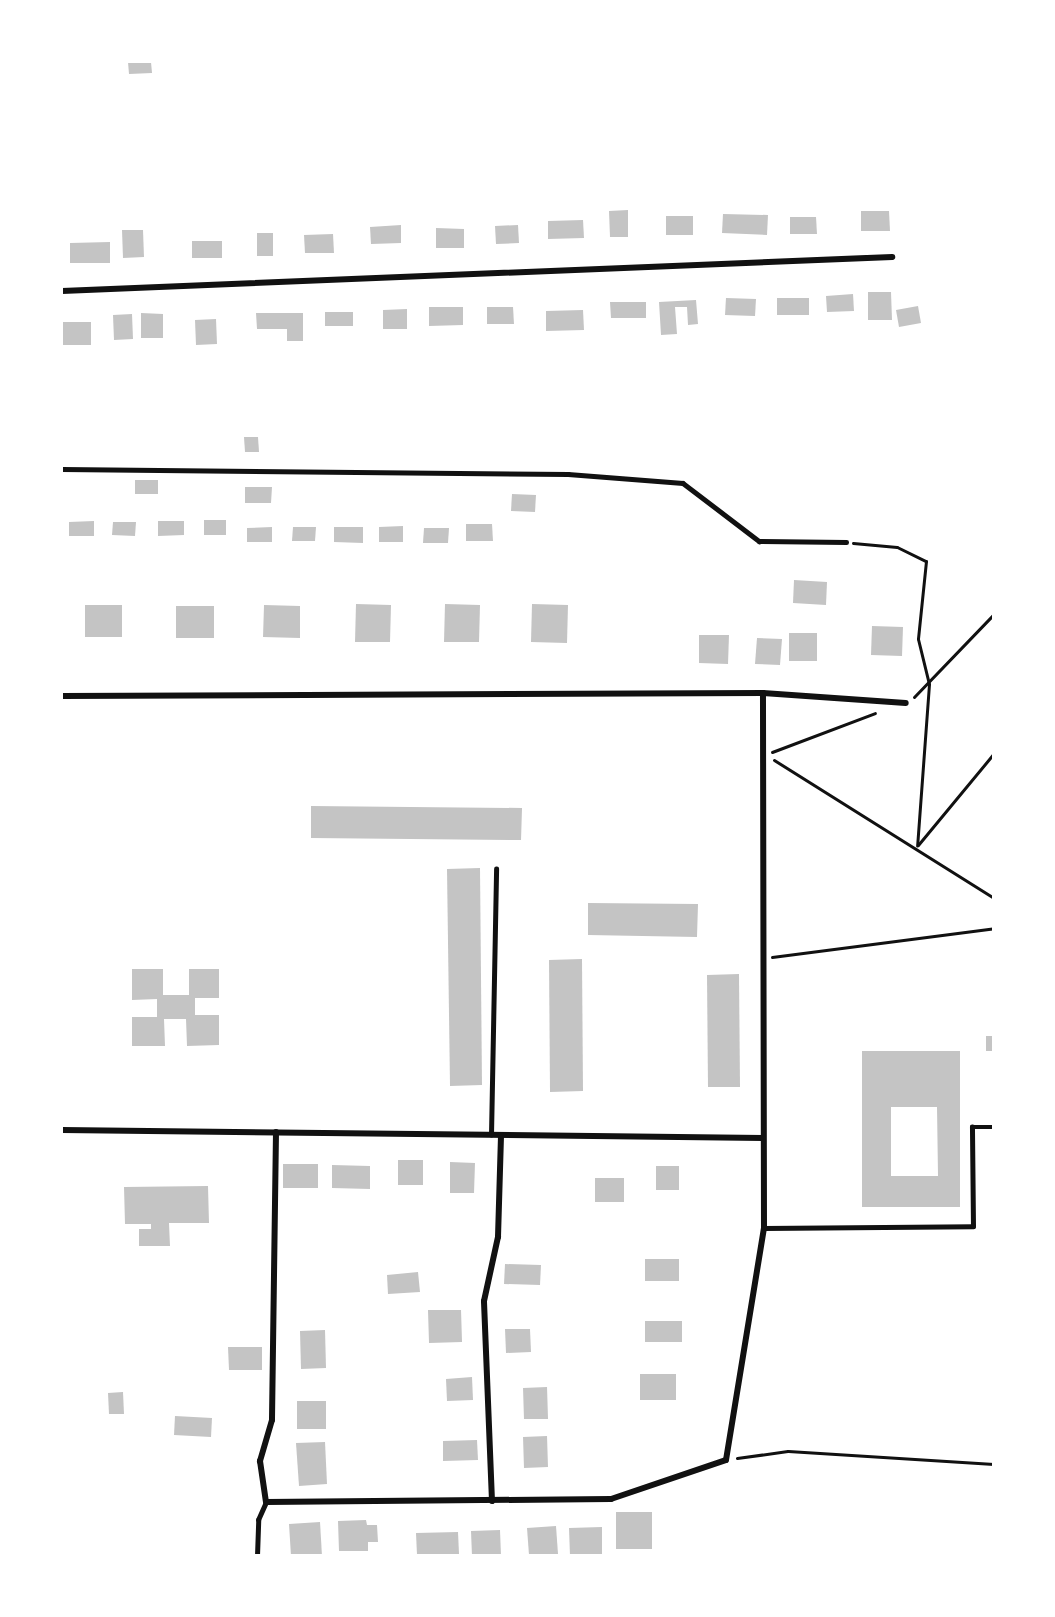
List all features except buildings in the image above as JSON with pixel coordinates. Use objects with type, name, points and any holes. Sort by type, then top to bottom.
[{"type":"street","points":[[62,291],[892,257]]},
{"type":"street","points":[[276,1132],[272,1419],[260,1461],[266,1502],[492,1502],[611,1499],[726,1460],[764,1228],[765,755],[763,693]]},
{"type":"street","points":[[62,696],[763,693],[906,703]]},
{"type":"street","points":[[62,1130],[763,1138]]},
{"type":"street","points":[[492,1502],[484,1301],[498,1237],[501,1135]]},
{"type":"lane","points":[[62,470],[568,474],[683,483],[759,541],[846,542]]},
{"type":"lane","points":[[491,1135],[496,869]]},
{"type":"lane","points":[[764,1228],[973,1226],[972,1127],[993,1127]]},
{"type":"lane","points":[[257,1556],[258,1520],[266,1502]]},
{"type":"path","points":[[846,542],[897,547],[926,561],[918,639],[929,684],[917,846]]},
{"type":"path","points":[[917,846],[993,753]]},
{"type":"path","points":[[765,755],[917,846],[993,898]]},
{"type":"path","points":[[763,958],[993,928]]},
{"type":"path","points":[[726,1460],[788,1451],[993,1464]]}]
